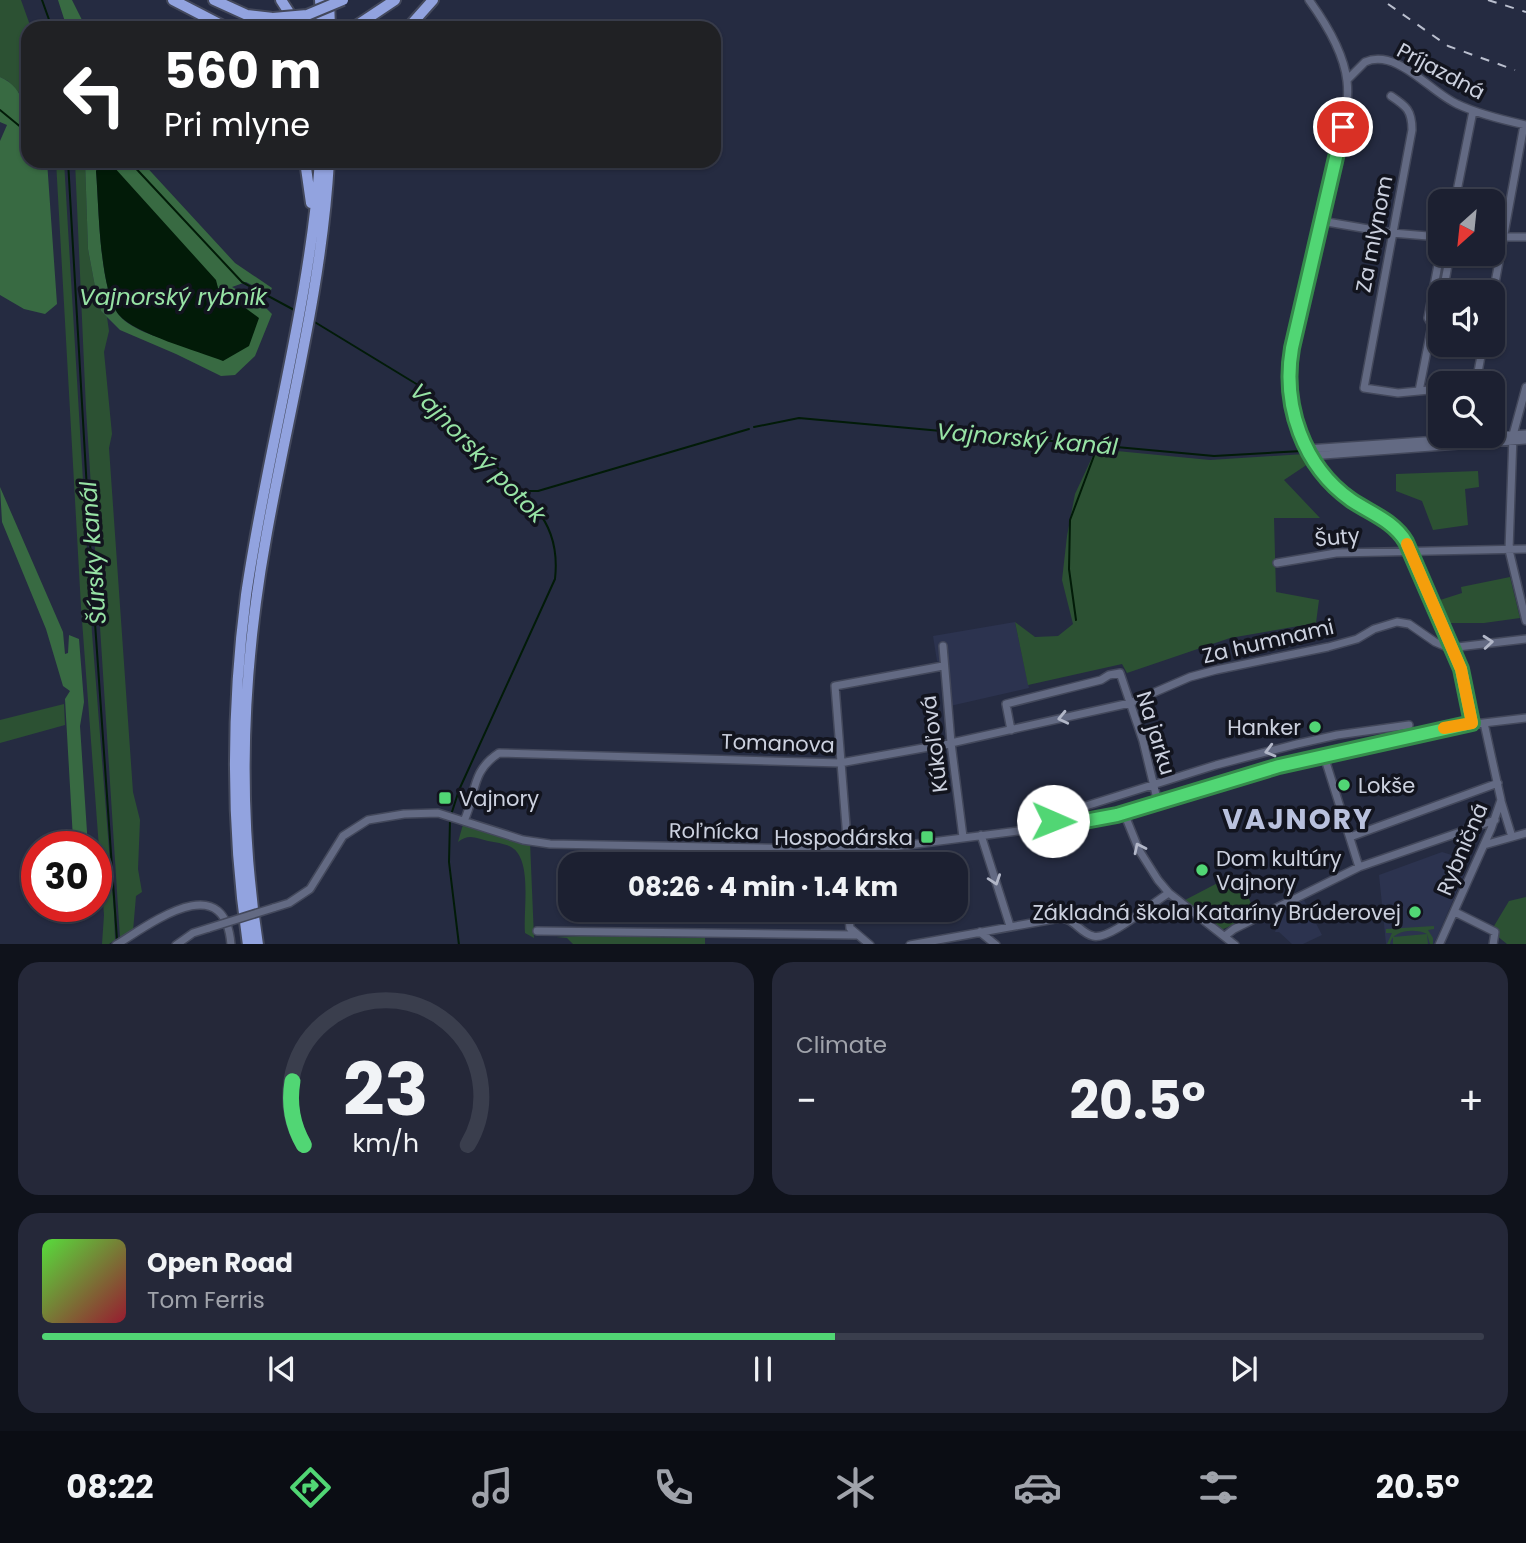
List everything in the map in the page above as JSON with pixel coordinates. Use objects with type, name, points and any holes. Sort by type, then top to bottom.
[{"type":"highway","points":[[173,0],[212,21]]},
{"type":"highway","points":[[214,0],[241,12],[273,18],[307,15],[343,0]]},
{"type":"highway","points":[[281,0],[294,21]]},
{"type":"highway","points":[[320,0],[321,21]]},
{"type":"highway","points":[[329,0],[330,21]]},
{"type":"highway","points":[[364,21],[395,0]]},
{"type":"highway","points":[[414,21],[433,0]]},
{"type":"highway","points":[[193,12],[204,21]]},
{"type":"highway","points":[[306,168],[313,214]]},
{"type":"highway","points":[[307,301],[319,168]]},
{"type":"highway","points":[[326,195],[328,168]]},
{"type":"highway","points":[[248,944],[240,887],[235,768],[240,648],[256,536],[333,168]]},
{"type":"highway","points":[[258,944],[246,828],[246,720],[250,650],[265,538],[302,324]]},
{"type":"street","points":[[1309,0],[1330,35],[1347,80],[1346,111],[1289,371],[1292,407],[1308,452],[1343,494],[1398,529],[1461,669],[1472,723]]},
{"type":"street","name":"Príjazdná","points":[[1347,80],[1365,62],[1386,60],[1399,65],[1445,98],[1473,111],[1525,125]]},
{"type":"street","name":"Za mlynom","points":[[1391,96],[1409,108],[1412,116],[1364,388],[1398,393],[1419,391]]},
{"type":"street","points":[[1457,189],[1473,111]]},
{"type":"street","points":[[1505,227],[1525,125]]},
{"type":"street","points":[[1321,221],[1428,236]]},
{"type":"street","points":[[1505,237],[1526,237]]},
{"type":"street","points":[[1428,345],[1419,391],[1428,390]]},
{"type":"street","points":[[1526,387],[1513,438],[1509,550],[1526,621]]},
{"type":"street","points":[[1513,438],[1526,434]]},
{"type":"street","points":[[1308,452],[1513,438],[1526,440]]},
{"type":"street","name":"Šuty","points":[[1277,563],[1336,553],[1526,549]]},
{"type":"street","name":"Za humnami","points":[[1130,704],[1190,677],[1328,647],[1357,639],[1374,628],[1398,622],[1409,624],[1435,642],[1451,647]]},
{"type":"street","points":[[1451,647],[1526,639]]},
{"type":"street","name":"Kúkoľová","points":[[943,646],[951,743],[963,837]]},
{"type":"street","points":[[848,850],[835,686],[943,666]]},
{"type":"street","name":"Na jarku","points":[[1011,730],[1006,704],[1101,681],[1109,675],[1120,673],[1158,803]]},
{"type":"street","name":"Tomanova","points":[[464,821],[476,775],[488,760],[499,753],[840,763],[951,743],[1130,704]]},
{"type":"street","name":"Roľnícka","points":[[176,944],[193,933],[302,896],[310,889],[343,836],[360,824],[404,814],[450,816],[523,840],[550,844],[877,849],[1058,826],[1120,814],[1245,775],[1340,752],[1472,723],[1526,719]]},
{"type":"street","name":"Rybničná","points":[[1439,944],[1495,820],[1501,800],[1483,723]]},
{"type":"street","name":"Roľnícka","points":[[1026,829],[1035,822],[1216,765],[1337,735],[1409,725]]},
{"type":"street","points":[[1337,735],[1340,752]]},
{"type":"street","points":[[1324,756],[1359,867]]},
{"type":"street","points":[[1350,837],[1499,783]]},
{"type":"street","points":[[1112,799],[1139,850],[1168,893],[1235,944]]},
{"type":"street","points":[[1501,800],[1513,836]]},
{"type":"street","points":[[1055,816],[1053,821],[1058,826]]},
{"type":"street","points":[[1225,936],[1258,916],[1359,867],[1495,820]]},
{"type":"street","points":[[1483,845],[1526,833]]},
{"type":"street","points":[[981,835],[1010,926]]},
{"type":"street","points":[[910,944],[1066,918],[1102,942],[1168,893]]},
{"type":"street","points":[[116,944],[175,909],[203,904],[212,908],[225,921],[231,944]]},
{"type":"street","points":[[1455,912],[1494,932],[1493,944]]},
{"type":"street","points":[[849,922],[850,929],[870,944]]},
{"type":"street","points":[[537,931],[856,935]]},
{"type":"street","points":[[980,932],[996,944]]},
{"type":"shaded area","points":[[1015,622],[1029,688],[950,706],[946,669],[937,661],[933,636]]},
{"type":"shaded area","name":"Základná škola Kataríny Brúderovej","points":[[1442,852],[1455,856],[1461,863],[1464,875],[1434,944],[1386,944],[1379,875]]},
{"type":"shaded area","points":[[1304,900],[1322,935],[1303,944],[1292,944],[1279,932],[1275,932],[1277,926],[1272,916]]},
{"type":"green space","points":[[0,0],[21,0],[28,21],[21,21],[21,95],[8,81],[0,77]]},
{"type":"green space","points":[[58,0],[72,0],[82,21],[65,21]]},
{"type":"green space","points":[[0,77],[10,83],[21,98],[21,168],[47,168],[57,304],[45,314],[24,309],[0,295],[0,141],[7,125],[0,122]]},
{"type":"green space","points":[[56,168],[64,168],[92,633],[108,831],[98,831],[81,607]]},
{"type":"green space","points":[[75,168],[85,168],[88,249],[96,292],[101,311],[107,317],[109,331],[104,352],[112,434],[109,448],[133,792],[140,820],[138,869],[142,892],[136,896],[133,931],[120,938],[86,409]]},
{"type":"green space","points":[[85,168],[98,168],[99,225],[107,286],[112,303],[119,315],[132,326],[182,345],[218,288],[215,280],[112,168],[147,168],[235,263],[272,288],[269,294],[246,282],[232,287],[261,303],[272,314],[255,356],[235,375],[221,376],[120,330],[101,311],[88,249]]},
{"type":"green space","points":[[1096,449],[1210,460],[1305,454],[1308,464],[1284,480],[1320,518],[1274,518],[1276,592],[1319,600],[1316,623],[1230,638],[1127,673],[1122,664],[1028,685],[1015,622],[1035,637],[1058,636],[1073,624],[1062,580],[1067,536],[1075,494]]},
{"type":"green space","points":[[1478,471],[1479,487],[1465,489],[1468,525],[1433,530],[1422,501],[1396,491],[1396,474]]},
{"type":"green space","points":[[0,487],[63,632],[65,654],[68,653],[69,635],[79,639],[84,702],[80,726],[87,831],[73,831],[65,699],[70,691],[63,686],[46,629],[2,522]]},
{"type":"green space","points":[[1510,577],[1520,618],[1484,623],[1447,623],[1437,601],[1462,593],[1461,587]]},
{"type":"green space","points":[[64,704],[65,725],[0,743],[0,720]]},
{"type":"green space","points":[[464,821],[530,842],[534,938],[525,933],[526,889],[520,856],[508,846],[476,838],[469,837],[458,842]]},
{"type":"green space","points":[[1233,875],[1240,878],[1256,915],[1221,930],[1185,900]]},
{"type":"green space","points":[[112,888],[115,940],[102,944],[104,922],[112,922]]},
{"type":"green space","points":[[1526,897],[1526,944],[1507,944],[1491,931],[1509,901]]},
{"type":"green space","points":[[1434,926],[1434,929],[1428,930],[1433,944],[1430,944],[1427,934],[1428,944],[1393,944],[1393,938],[1390,944],[1387,944],[1392,933],[1386,933],[1386,929]],"holes":[[[1411,931],[1427,934],[1394,937],[1399,933]]]},
{"type":"green space","points":[[556,937],[705,938],[705,944],[573,944],[567,938]]},
{"type":"water","name":"Vajnorský rybník","points":[[98,168],[115,168],[216,280],[218,288],[259,318],[249,346],[223,361],[138,329],[119,315],[107,286],[101,246]]},
{"type":"waterway","name":"Šúrsky kanál","points":[[42,0],[50,21]]},
{"type":"waterway","name":"Vajnorský potok","points":[[0,110],[21,127]]},
{"type":"waterway","name":"Šúrsky kanál","points":[[68,168],[93,594],[117,940]]},
{"type":"waterway","name":"Vajnorský potok","points":[[136,168],[242,282],[296,311]]},
{"type":"waterway","name":"Vajnorský potok","points":[[313,321],[423,388],[536,509],[547,525],[553,541],[555,579],[459,790],[451,815]]},
{"type":"waterway","name":"Vajnorský kanál","points":[[754,427],[799,418],[1214,456],[1302,451]]},
{"type":"waterway","name":"Vajnorský kanál","points":[[521,491],[538,491],[749,429]]},
{"type":"waterway","points":[[1076,620],[1069,569],[1070,520],[1098,445]]},
{"type":"waterway","name":"Vajnorský potok","points":[[450,820],[449,862],[459,944]]},
{"type":"railway","points":[[1488,0],[1526,12]]},
{"type":"railway","points":[[1388,4],[1448,46],[1515,70]]},
{"type":"slow traffic","points":[[1407,544],[1463,676],[1472,723],[1444,728]]},
{"type":"place","name":"Hanker","points":[[1315,727]]},
{"type":"place","name":"Lokše","points":[[1344,785]]},
{"type":"place","name":"Vajnory","points":[[445,798]]},
{"type":"place","name":"Hospodárska","points":[[927,837]]},
{"type":"place","name":"Dom kultúry Vajnory","points":[[1202,870]]},
{"type":"place","name":"Základná škola Kataríny Brúderovej","points":[[1415,912]]},
{"type":"district","name":"VAJNORY","points":[[1298,819]]},
{"type":"route","points":[[1053,821],[1058,826],[1117,815],[1279,766],[1472,723],[1461,669],[1406,542],[1398,529],[1343,494],[1321,471],[1307,449],[1290,401],[1288,377],[1292,348],[1343,127]]}]
